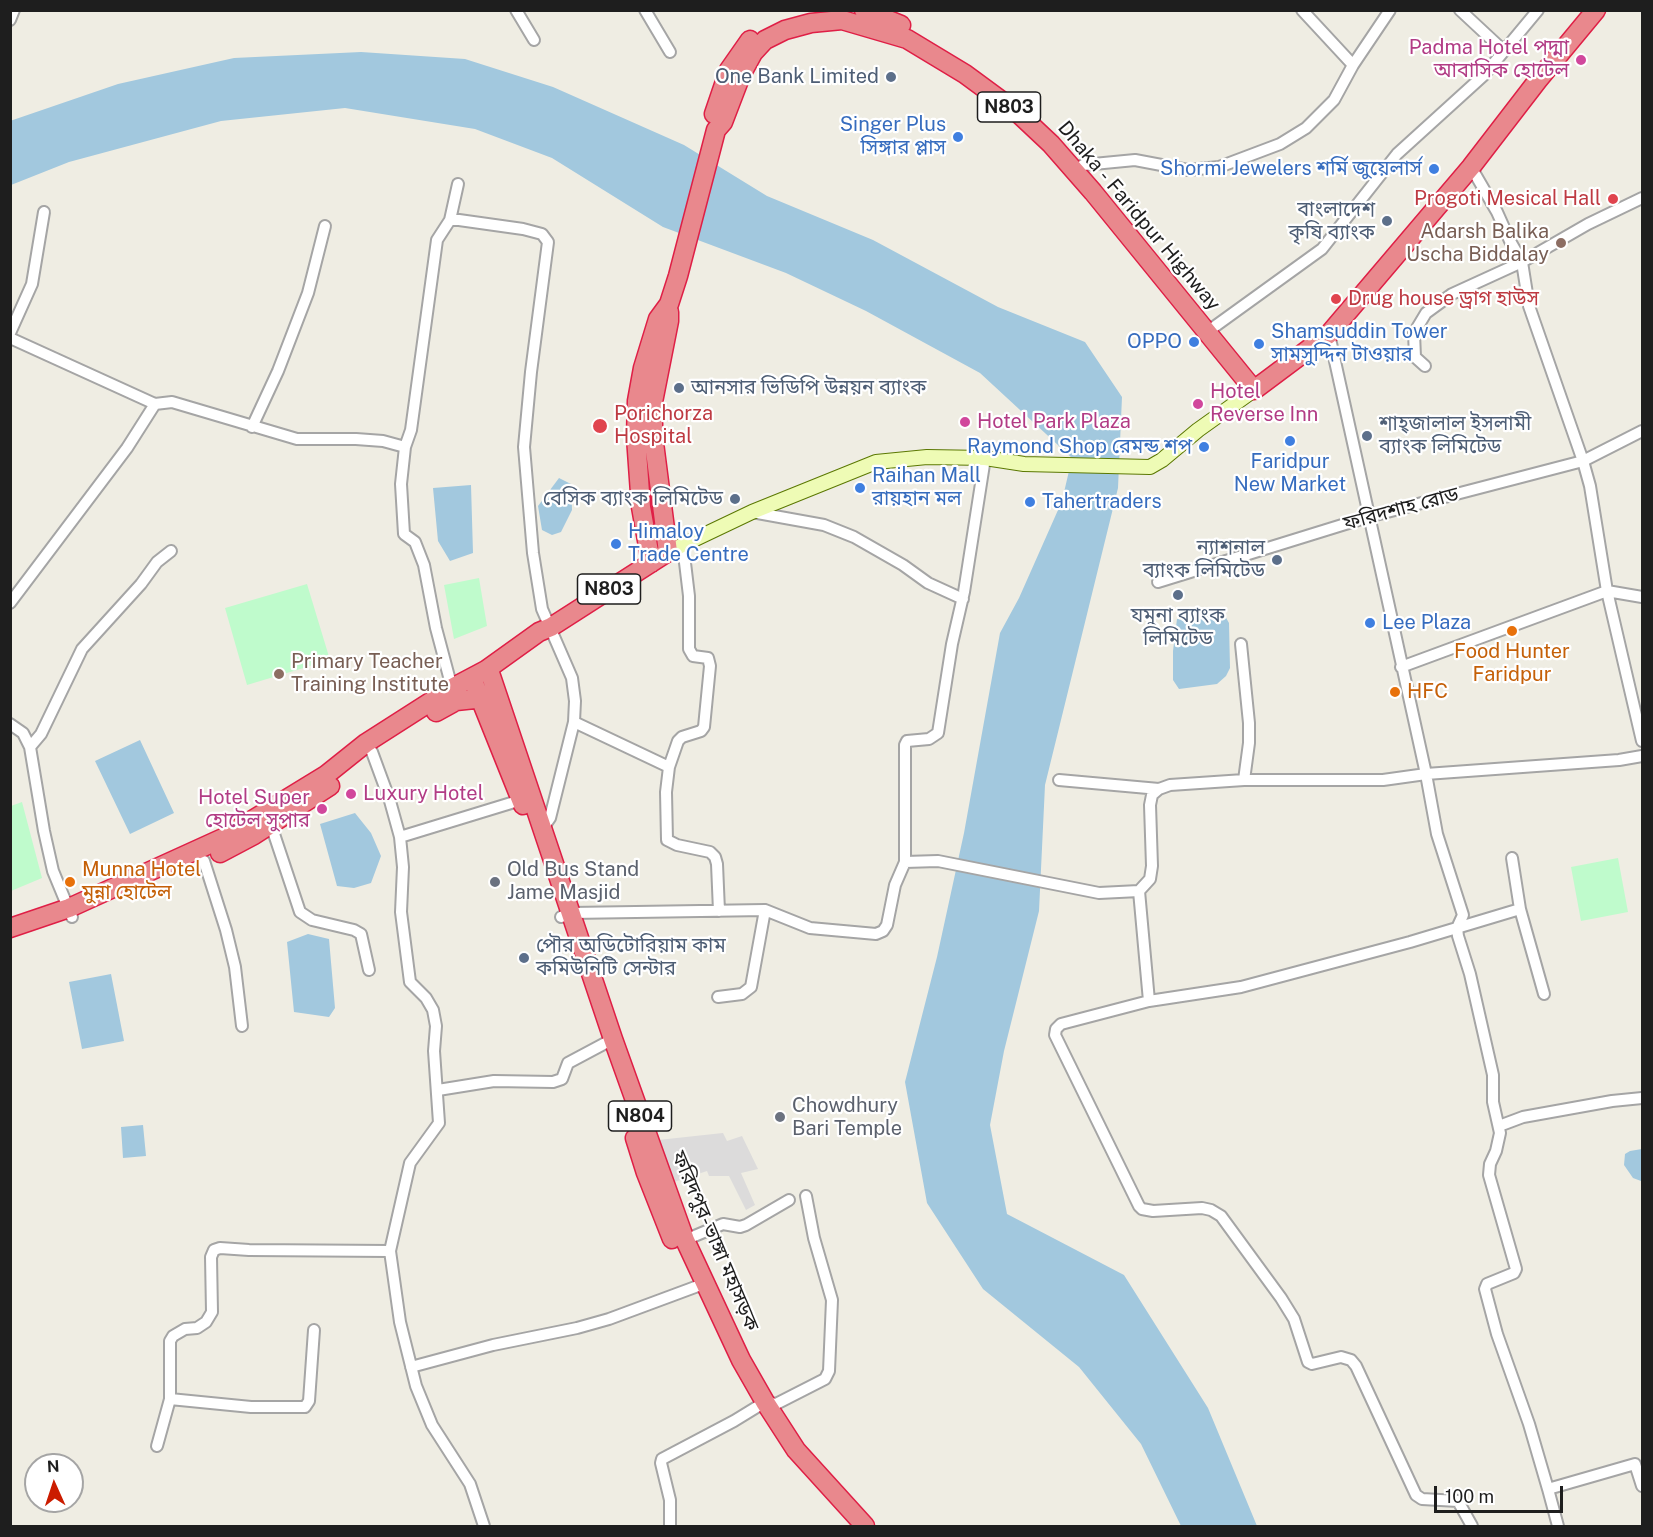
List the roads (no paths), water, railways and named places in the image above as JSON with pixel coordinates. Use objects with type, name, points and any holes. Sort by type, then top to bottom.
[{"type":"highway","name":"N803","points":[[10,928],[71,912],[204,861],[271,825],[332,785],[369,748],[453,688],[479,674],[539,632],[551,627],[675,549],[653,435],[653,402],[669,321],[669,304],[714,137],[712,118],[729,70],[744,46],[759,31],[782,18],[819,10]]},
{"type":"highway","points":[[1258,387],[1329,334],[1471,167],[1596,10]]},
{"type":"highway","name":"Dhaka - Faridpur Highway","points":[[714,137],[723,122],[749,60],[765,40],[785,30],[811,23],[842,20],[862,15],[914,30],[1031,108],[1056,133],[1079,167],[1258,387]]},
{"type":"highway","name":"Dhaka - Faridpur Highway","points":[[1079,167],[1214,327],[1258,387]]},
{"type":"highway","name":"N803","points":[[651,563],[641,507],[636,437],[637,401],[658,319],[669,304]]},
{"type":"highway","name":"N803","points":[[10,939],[223,838],[369,748],[450,703],[489,698],[502,667],[544,638],[551,627]]},
{"type":"highway","name":"ফরিদপুর-ভাঙ্গা মহাসড়ক","points":[[479,674],[516,771],[543,828],[566,915]]},
{"type":"highway","name":"ফরিদপুর-ভাঙ্গা মহাসড়ক","points":[[516,771],[521,800],[566,915],[668,1212],[701,1286],[741,1360],[760,1404],[841,1508],[850,1527]]},
{"type":"highway","name":"ফরিদপুর-ভাঙ্গা মহাসড়ক","points":[[668,1212],[686,1240],[701,1286]]},
{"type":"highway","name":"ফরিদপুর-ভাঙ্গা মহাসড়ক","points":[[841,1508],[865,1527]]},
{"type":"main road","points":[[675,549],[752,512],[876,462],[927,457],[986,458],[1024,464],[1150,467],[1258,387]]},
{"type":"street","points":[[10,20],[14,10]]},
{"type":"street","points":[[516,10],[534,40]]},
{"type":"street","points":[[645,10],[670,52]]},
{"type":"street","points":[[1302,10],[1353,65]]},
{"type":"street","points":[[1079,167],[1135,160],[1188,170],[1219,167],[1280,144],[1306,128],[1334,100],[1353,65],[1390,10]]},
{"type":"street","points":[[1460,10],[1504,51]]},
{"type":"street","points":[[1214,327],[1322,249],[1396,154],[1484,75],[1538,10]]},
{"type":"street","points":[[1471,167],[1522,262],[1529,306],[1583,461],[1590,486],[1607,591],[1642,741]]},
{"type":"street","points":[[453,688],[436,628],[424,565],[415,542],[405,534],[402,523],[402,471],[405,447],[411,430],[437,240],[450,220],[458,184]]},
{"type":"street","points":[[1425,366],[1416,357],[1414,333],[1426,313],[1452,294],[1522,262],[1588,224],[1642,198]]},
{"type":"street","points":[[10,333],[32,284],[44,212]]},
{"type":"street","points":[[450,220],[542,234],[548,242],[537,316],[524,447],[538,590],[542,609],[572,678],[574,722],[550,819],[543,828]]},
{"type":"street","points":[[252,427],[278,371],[308,293],[325,226]]},
{"type":"street","points":[[1329,334],[1426,774],[1437,834],[1463,915],[1457,928],[1493,1075],[1493,1102],[1500,1133],[1489,1174],[1516,1269],[1514,1273],[1487,1284],[1485,1289],[1497,1334],[1529,1424],[1558,1527]]},
{"type":"street","points":[[10,339],[155,404],[172,402],[297,439],[383,441],[405,447]]},
{"type":"street","points":[[10,603],[127,448],[155,404]]},
{"type":"street","name":"ফরিদশাহ রোড","points":[[1158,582],[1368,517],[1583,461],[1642,431]]},
{"type":"street","points":[[566,915],[765,910],[810,928],[876,934],[883,931],[887,925],[895,885],[905,862],[906,741],[929,740],[938,733],[986,458]]},
{"type":"street","points":[[752,512],[824,525],[854,537],[903,565],[928,583],[963,599]]},
{"type":"street","points":[[675,549],[689,596],[689,650],[693,656],[708,658],[710,666],[704,727],[701,731],[682,737],[678,741],[669,767],[666,792],[667,840],[677,845],[710,852],[715,857],[719,911]]},
{"type":"street","points":[[30,747],[40,734],[82,649],[141,584],[157,562],[171,551]]},
{"type":"street","points":[[1401,667],[1607,591],[1642,597]]},
{"type":"street","points":[[1241,644],[1249,723],[1244,780]]},
{"type":"street","points":[[574,722],[669,767]]},
{"type":"street","points":[[10,724],[23,732],[30,747],[53,871],[71,912]]},
{"type":"street","points":[[369,748],[390,801],[400,837],[403,867],[401,912],[410,982],[426,998],[433,1010],[436,1026],[434,1051],[439,1123],[410,1162],[390,1251],[400,1322],[416,1386],[432,1425],[470,1484],[484,1527]]},
{"type":"street","points":[[905,862],[938,861],[1099,893],[1139,891],[1150,879],[1152,866],[1150,805],[1152,795],[1159,789],[1170,785],[1244,780],[1383,780],[1426,774],[1642,756]]},
{"type":"street","points":[[1059,780],[1159,789]]},
{"type":"street","points":[[400,837],[521,800]]},
{"type":"street","points":[[271,825],[300,912],[312,920],[362,934],[369,970]]},
{"type":"street","points":[[1512,858],[1520,909],[1544,994]]},
{"type":"street","points":[[204,861],[235,966],[242,1026]]},
{"type":"street","points":[[1139,891],[1149,1002]]},
{"type":"street","points":[[1472,1527],[1458,1501],[1422,1499],[1416,1495],[1356,1366],[1351,1360],[1341,1357],[1312,1364],[1308,1362],[1294,1319],[1221,1216],[1202,1208],[1153,1211],[1142,1209],[1139,1206],[1055,1035],[1056,1029],[1061,1024],[1149,1002],[1241,987],[1520,909]]},
{"type":"street","points":[[718,996],[742,994],[752,987],[765,910]]},
{"type":"street","points":[[438,1090],[494,1081],[553,1082],[562,1079],[568,1063],[609,1042]]},
{"type":"street","points":[[1499,1125],[1523,1117],[1642,1098]]},
{"type":"street","points":[[670,1527],[670,1500],[662,1459],[734,1421],[760,1404],[776,1404],[825,1380],[829,1371],[832,1300],[814,1238],[806,1196]]},
{"type":"street","points":[[686,1240],[723,1224],[740,1227],[746,1225],[789,1200]]},
{"type":"street","points":[[157,1446],[170,1399],[170,1341],[173,1336],[185,1329],[196,1328],[206,1322],[212,1312],[211,1257],[214,1250],[220,1248],[390,1251]]},
{"type":"street","points":[[411,1367],[493,1345],[609,1319],[701,1286]]},
{"type":"street","points":[[170,1399],[251,1407],[305,1407],[309,1401],[314,1330]]},
{"type":"street","points":[[1548,1489],[1639,1463],[1642,1486]]},
{"type":"water","points":[[361,52],[465,59],[553,87],[684,145],[767,196],[873,240],[998,307],[1085,342],[1122,397],[1118,488],[1045,785],[1039,911],[1004,1051],[990,1125],[1007,1214],[1124,1275],[1208,1408],[1257,1526],[1181,1526],[1141,1444],[1079,1367],[983,1289],[927,1203],[905,1082],[937,957],[964,833],[1000,633],[1019,598],[1062,501],[1072,458],[980,373],[866,311],[786,273],[663,227],[552,158],[475,129],[345,108],[221,121],[69,162],[11,185],[10,121],[118,84],[234,58]]},
{"type":"water","points":[[559,478],[571,484],[572,510],[561,532],[552,535],[542,530],[538,506]]},
{"type":"water","points":[[471,485],[473,553],[450,561],[438,541],[433,488]]},
{"type":"water","points":[[1211,614],[1225,616],[1229,623],[1230,668],[1226,676],[1217,684],[1179,689],[1173,680],[1173,651],[1177,619],[1195,618],[1197,621]]},
{"type":"water","points":[[140,740],[174,813],[130,834],[95,761]]},
{"type":"water","points":[[355,813],[371,833],[381,856],[371,883],[354,888],[337,886],[320,824]]},
{"type":"water","points":[[308,934],[329,939],[335,1008],[329,1017],[294,1012],[287,942]]},
{"type":"water","points":[[111,974],[124,1041],[82,1049],[69,982]]},
{"type":"water","points":[[143,1125],[146,1156],[123,1158],[121,1127]]},
{"type":"water","points":[[1642,1149],[1641,1181],[1633,1178],[1624,1165],[1625,1154]]},
{"type":"place","name":"Padma Hotel পদ্মা আবাসিক হোটেল","points":[[1581,60]]},
{"type":"place","name":"One Bank Limited","points":[[891,77]]},
{"type":"place","name":"Singer Plus সিঙ্গার প্লাস","points":[[958,137]]},
{"type":"place","name":"Shormi Jewelers শর্মি জুয়েলার্স","points":[[1434,169]]},
{"type":"place","name":"Progoti Mesical Hall","points":[[1613,199]]},
{"type":"place","name":"বাংলাদেশ কৃষি ব্যাংক","points":[[1387,221]]},
{"type":"place","name":"Adarsh Balika Uscha Biddalay","points":[[1561,243]]},
{"type":"place","name":"Drug house ড্রাগ হাউস","points":[[1336,299]]},
{"type":"place","name":"OPPO","points":[[1194,342]]},
{"type":"place","name":"Shamsuddin Tower সামসুদ্দিন টাওয়ার","points":[[1259,344]]},
{"type":"place","name":"আনসার ভিডিপি উন্নয়ন ব্যাংক","points":[[679,388]]},
{"type":"place","name":"Hotel Reverse Inn","points":[[1198,404]]},
{"type":"place","name":"Hotel Park Plaza","points":[[965,422]]},
{"type":"place","name":"Porichorza Hospital","points":[[600,426]]},
{"type":"place","name":"শাহ্জালাল ইসলামী ব্যাংক লিমিটেড","points":[[1367,436]]},
{"type":"place","name":"Faridpur New Market","points":[[1290,441]]},
{"type":"place","name":"Raymond Shop রেমন্ড শপ","points":[[1204,447]]},
{"type":"place","name":"Raihan Mall রায়হান মল","points":[[860,488]]},
{"type":"place","name":"বেসিক ব্যাংক লিমিটেড","points":[[735,499]]},
{"type":"place","name":"Tahertraders","points":[[1030,502]]},
{"type":"place","name":"Himaloy Trade Centre","points":[[616,544]]},
{"type":"place","name":"ন্যাশনাল ব্যাংক লিমিটেড","points":[[1277,560]]},
{"type":"place","name":"যমুনা ব্যাংক লিমিটেড","points":[[1178,595]]},
{"type":"place","name":"Lee Plaza","points":[[1370,623]]},
{"type":"place","name":"Food Hunter Faridpur","points":[[1512,631]]},
{"type":"place","name":"Primary Teacher Training Institute","points":[[279,674]]},
{"type":"place","name":"HFC","points":[[1395,692]]},
{"type":"place","name":"Luxury Hotel","points":[[351,794]]},
{"type":"place","name":"Hotel Super হোটেল সুপার","points":[[322,809]]},
{"type":"place","name":"Munna Hotel মুন্না হোটেল","points":[[70,882]]},
{"type":"place","name":"Old Bus Stand Jame Masjid","points":[[495,882]]},
{"type":"place","name":"পৌর অডিটোরিয়াম কাম কমিউনিটি সেন্টার","points":[[524,958]]},
{"type":"place","name":"Chowdhury Bari Temple","points":[[780,1117]]}]
